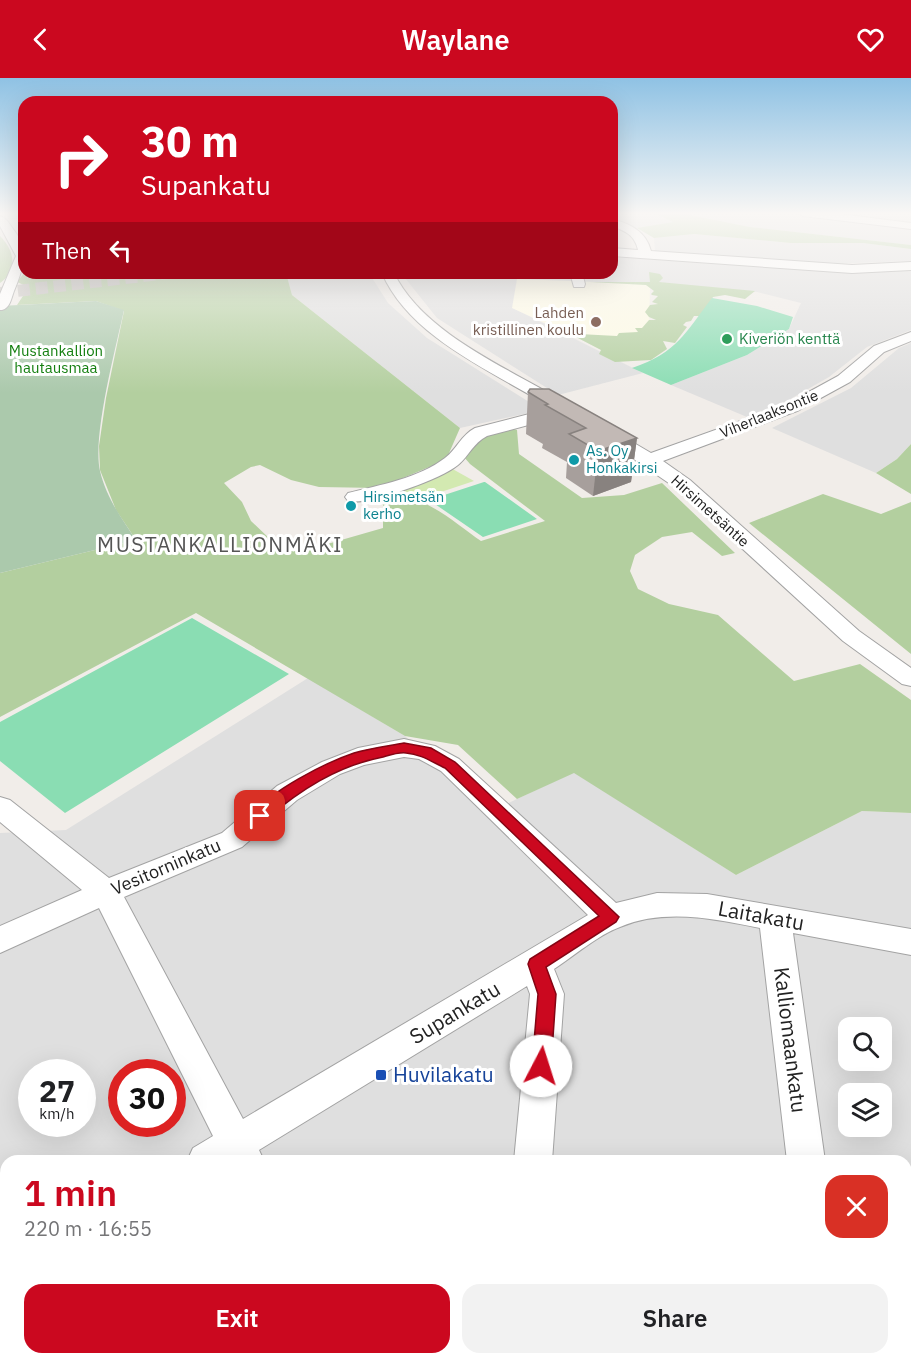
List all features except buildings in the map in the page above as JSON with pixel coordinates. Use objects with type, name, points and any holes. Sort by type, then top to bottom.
[{"type":"street","points":[[2,306],[15,273]]},
{"type":"street","name":"Hirsimetsäntie","points":[[389,279],[399,298],[424,322],[650,460],[683,484],[851,636],[911,679]]},
{"type":"street","name":"Viherlaaksontie","points":[[650,460],[791,408],[844,379],[879,348],[911,336]]},
{"type":"street","points":[[355,497],[384,491],[442,467],[456,457],[470,437],[481,432],[566,410]]},
{"type":"street","name":"Vesitorninkatu","points":[[0,940],[106,892],[232,840],[287,793],[331,768],[358,757],[404,748],[426,752],[450,765],[610,917]]},
{"type":"street","points":[[0,807],[106,892],[229,1155]]},
{"type":"street","name":"Laitakatu","points":[[610,917],[657,905],[707,906],[911,942]]},
{"type":"street","name":"Supankatu","points":[[229,1155],[610,917]]},
{"type":"street","name":"Kalliomaankatu","points":[[775,919],[805,1155]]},
{"type":"street","points":[[534,1155],[547,994],[536,964]]},
{"type":"shaded area","points":[[618,273],[911,273],[911,330],[867,347],[829,377],[787,401],[747,417],[671,385],[747,355],[789,329],[801,303],[757,292],[650,284],[513,308],[643,373],[558,395],[437,318],[406,279],[618,279]]},
{"type":"shaded area","points":[[288,279],[373,279],[388,303],[427,338],[542,410],[460,428],[292,295]]},
{"type":"shaded area","name":"Lahden kristillinen koulu","points":[[517,279],[650,284],[649,338],[571,335],[512,308]]},
{"type":"shaded area","points":[[911,343],[911,444],[897,459],[876,473],[772,428],[851,388],[899,348]]},
{"type":"shaded area","points":[[308,678],[405,736],[485,814],[574,772],[736,875],[862,811],[911,813],[911,1155],[0,1155],[0,833],[66,830]]},
{"type":"green space","points":[[0,273],[9,273],[6,278],[0,283]]},
{"type":"green space","points":[[649,273],[655,273],[660,274],[663,278],[659,282],[755,291],[745,299],[725,295],[713,297],[703,316],[694,316],[691,321],[686,322],[683,325],[687,327],[675,343],[663,341],[667,349],[651,360],[615,362],[599,354],[601,350],[574,336],[579,334],[617,336],[619,333],[638,332],[635,328],[642,328],[649,320],[656,320],[645,312],[650,305],[658,304],[652,302],[658,296],[652,295],[654,291],[646,285],[590,282],[650,282]]},
{"type":"green space","points":[[19,279],[288,279],[292,295],[460,428],[446,460],[379,488],[319,487],[291,480],[260,465],[251,467],[224,483],[242,502],[251,521],[271,540],[303,551],[383,528],[383,498],[397,496],[410,498],[435,509],[481,541],[545,521],[464,457],[472,437],[511,428],[517,430],[519,454],[582,498],[624,495],[662,483],[735,553],[722,556],[692,532],[662,537],[635,555],[630,571],[638,589],[669,604],[718,615],[794,681],[860,664],[911,700],[911,813],[862,811],[736,875],[574,773],[517,799],[458,745],[405,736],[196,613],[0,717],[0,573],[136,540],[116,510],[100,470],[99,446],[106,398],[124,311],[96,301],[17,305],[23,296],[24,285],[17,282]]},
{"type":"green space","name":"Kiveriön kenttä","points":[[712,298],[757,306],[793,317],[789,329],[747,355],[671,385],[632,368],[660,355],[679,341]]},
{"type":"green space","name":"Mustankallion hautausmaa","points":[[96,301],[124,310],[106,392],[98,456],[106,490],[136,540],[0,573],[0,306]]},
{"type":"green space","points":[[911,444],[911,494],[876,473],[897,459]]},
{"type":"green space","points":[[449,467],[474,481],[423,498],[393,490]]},
{"type":"green space","points":[[485,482],[537,519],[483,537],[429,500]]},
{"type":"green space","points":[[823,494],[881,514],[911,502],[911,654],[749,523]]},
{"type":"green space","points":[[192,618],[289,674],[65,813],[0,761],[0,722]]},
{"type":"tunnel","points":[[0,293],[118,279]]},
{"type":"place","name":"Lahden kristillinen koulu","points":[[596,322]]},
{"type":"place","name":"Kiveriön kenttä","points":[[727,339]]},
{"type":"place","name":"As. Oy Honkakirsi","points":[[574,460]]},
{"type":"place","name":"Hirsimetsän kerho","points":[[351,506]]},
{"type":"place","name":"Huvilakatu","points":[[381,1075]]},
{"type":"district","name":"MUSTANKALLIONMÄKI","points":[[220,545]]},
{"type":"route","points":[[260,816],[287,793],[331,768],[384,750],[404,748],[426,752],[450,765],[610,917],[536,964],[547,994],[541,1066]]}]
